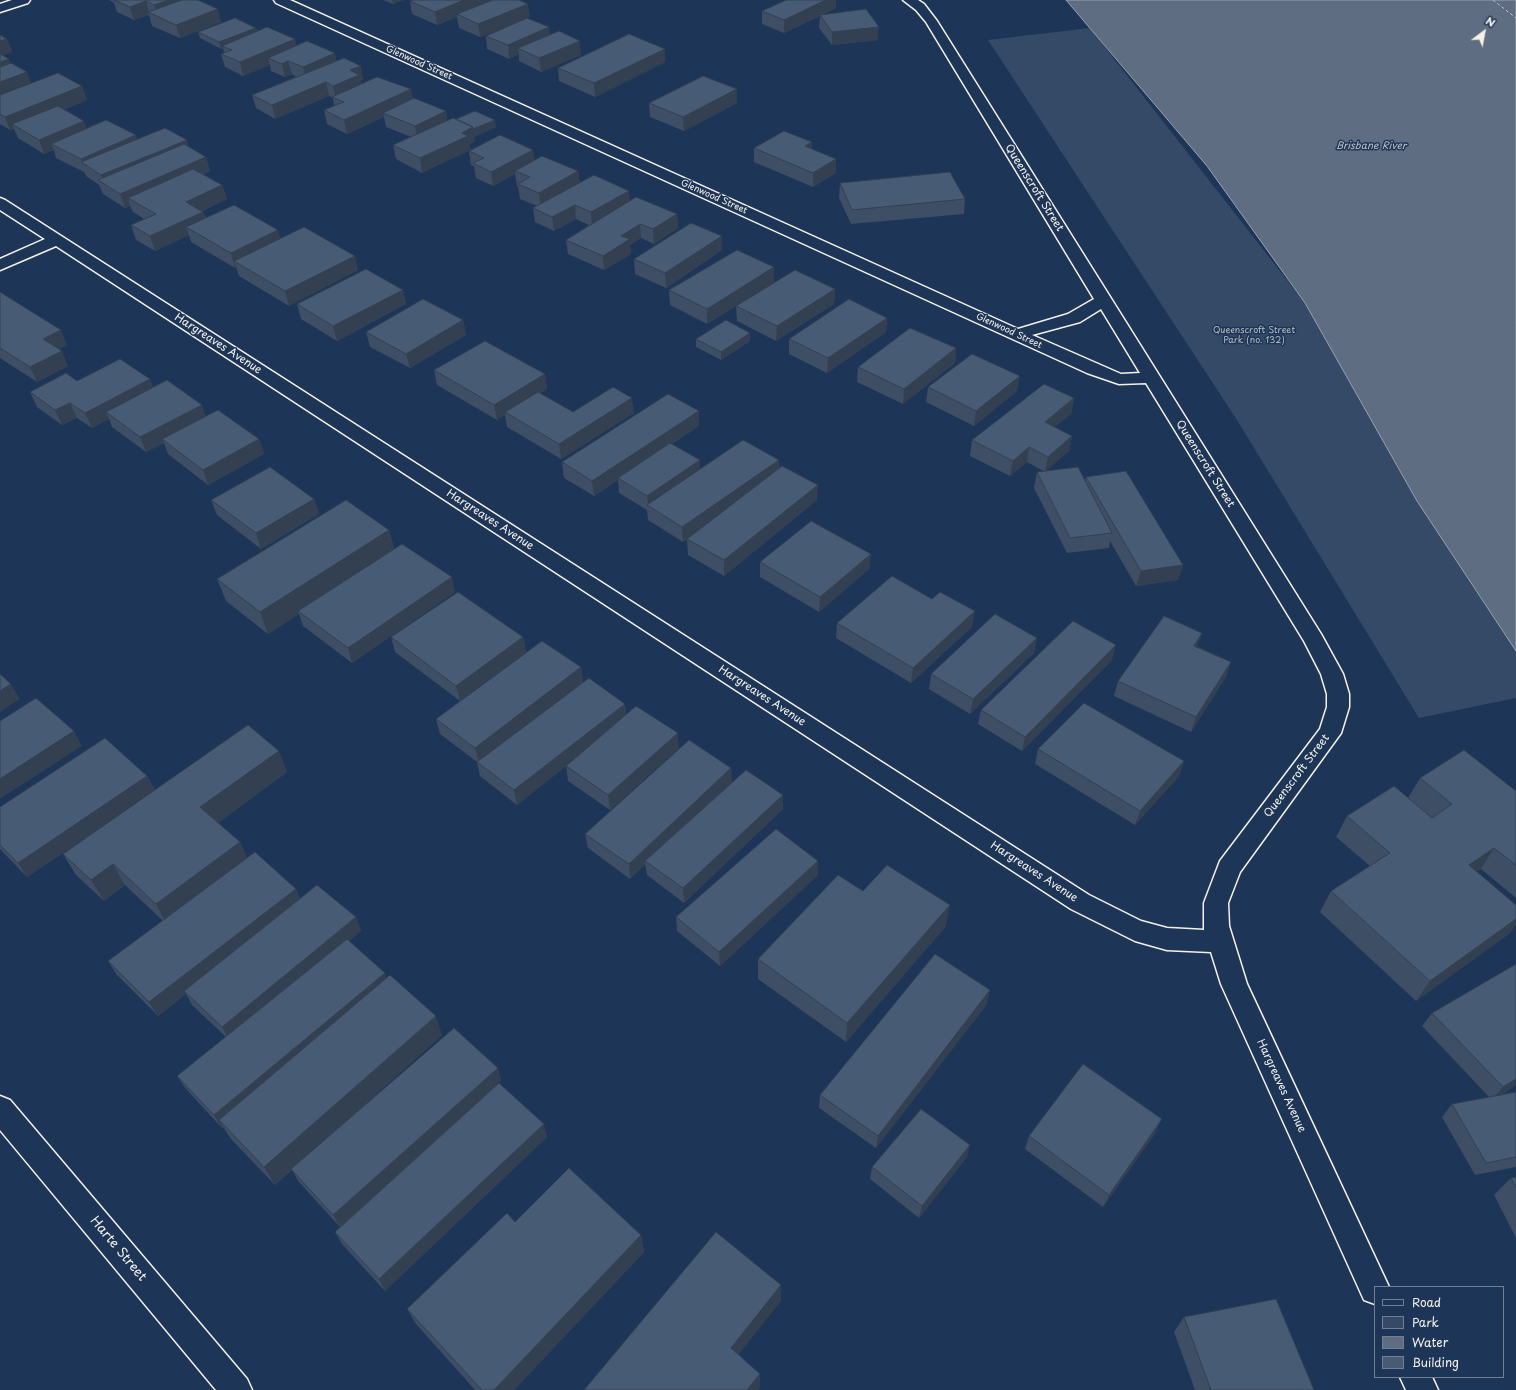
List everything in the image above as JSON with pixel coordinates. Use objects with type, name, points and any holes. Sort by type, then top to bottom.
[{"type":"street","points":[[0,8],[24,0]]},
{"type":"street","name":"Glenwood Street","points":[[280,0],[1116,378],[1152,378]]},
{"type":"street","name":"Queenscroft Street","points":[[909,0],[920,7],[930,21],[1313,639],[1332,674],[1338,694],[1335,720],[1330,733],[1229,868],[1216,903],[1216,926],[1220,941]]},
{"type":"street","name":"Hargreaves Avenue","points":[[0,203],[1080,902],[1135,930],[1167,939],[1220,941],[1234,984],[1374,1286]]},
{"type":"street","points":[[0,265],[57,240]]},
{"type":"street","points":[[1017,334],[1074,318],[1104,300]]},
{"type":"street","name":"Harte Street","points":[[0,1109],[236,1390]]},
{"type":"street","points":[[1416,1378],[1422,1390]]},
{"type":"green space","name":"Queenscroft Street Park (no. 132)","points":[[1090,28],[1305,303],[1417,501],[1516,651],[1516,698],[1419,718],[1237,420],[988,40]]},
{"type":"water","name":"Brisbane River","points":[[1066,0],[1516,0],[1516,651],[1417,501],[1305,303],[1207,166]]},
{"type":"building","points":[[114,0],[169,0],[154,5],[146,1],[130,7]]},
{"type":"building","points":[[182,0],[198,0],[218,9],[176,25],[148,12]]},
{"type":"building","points":[[464,0],[435,12],[410,1]]},
{"type":"building","points":[[493,0],[519,0],[528,4],[478,24],[457,14]]},
{"type":"building","points":[[786,0],[826,0],[784,20],[762,11]]},
{"type":"building","points":[[866,9],[879,27],[832,32],[820,15]]},
{"type":"building","points":[[235,18],[256,28],[219,42],[198,32]]},
{"type":"building","points":[[527,18],[549,27],[508,45],[486,36]]},
{"type":"building","points":[[267,27],[295,39],[240,62],[221,54],[232,50],[222,46]]},
{"type":"building","points":[[559,31],[580,41],[539,58],[518,48]]},
{"type":"building","points":[[629,34],[665,49],[594,83],[558,68]]},
{"type":"building","points":[[0,35],[7,39],[0,41]]},
{"type":"building","points":[[307,41],[335,53],[303,67],[288,61],[282,64],[268,58]]},
{"type":"building","points":[[0,54],[9,59],[0,62]]},
{"type":"building","points":[[344,58],[361,66],[350,70],[359,75],[333,86],[326,82],[272,105],[252,95]]},
{"type":"building","points":[[11,63],[27,72],[0,82],[0,67]]},
{"type":"building","points":[[58,73],[82,86],[5,117],[0,114],[0,95]]},
{"type":"building","points":[[703,76],[737,89],[683,117],[649,103]]},
{"type":"building","points":[[377,77],[411,89],[344,120],[324,110],[344,102],[332,97]]},
{"type":"building","points":[[414,98],[446,111],[415,126],[383,113]]},
{"type":"building","points":[[58,106],[84,121],[39,140],[12,124]]},
{"type":"building","points":[[475,111],[495,120],[473,129],[473,127],[456,119]]},
{"type":"building","points":[[453,118],[473,127],[462,133],[468,136],[420,158],[393,145]]},
{"type":"building","points":[[106,120],[136,135],[81,159],[51,144]]},
{"type":"building","points":[[165,128],[187,140],[101,175],[81,162]]},
{"type":"building","points":[[784,131],[812,142],[805,146],[836,159],[813,173],[754,148]]},
{"type":"building","points":[[500,135],[533,150],[491,172],[473,163],[484,158],[469,151]]},
{"type":"building","points":[[184,144],[206,157],[120,194],[98,180]]},
{"type":"building","points":[[542,156],[578,171],[539,193],[518,184],[530,177],[515,171]]},
{"type":"building","points":[[193,169],[222,185],[186,202],[203,212],[150,236],[131,225],[156,214],[128,198]]},
{"type":"building","points":[[950,172],[965,199],[852,210],[840,183]]},
{"type":"building","points":[[594,175],[629,191],[591,212],[575,205],[552,217],[533,208]]},
{"type":"building","points":[[636,197],[677,214],[653,229],[640,224],[621,236],[630,239],[603,256],[566,240]]},
{"type":"building","points":[[234,205],[278,230],[231,253],[186,227]]},
{"type":"building","points":[[691,223],[722,236],[665,273],[634,259]]},
{"type":"building","points":[[304,227],[355,256],[285,291],[234,261]]},
{"type":"building","points":[[737,250],[774,267],[707,309],[669,290]]},
{"type":"building","points":[[366,269],[403,290],[333,326],[297,304]]},
{"type":"building","points":[[795,270],[835,289],[777,326],[736,306]]},
{"type":"building","points":[[0,292],[61,330],[43,339],[62,351],[30,367],[0,348]]},
{"type":"building","points":[[423,299],[463,320],[406,354],[366,332]]},
{"type":"building","points":[[849,299],[887,318],[828,358],[789,339]]},
{"type":"building","points":[[726,320],[750,333],[721,352],[696,339]]},
{"type":"building","points":[[910,328],[956,348],[904,389],[858,367]]},
{"type":"building","points":[[485,341],[545,374],[494,405],[434,370]]},
{"type":"building","points":[[972,354],[1020,376],[976,411],[928,387]]},
{"type":"building","points":[[120,359],[150,379],[85,413],[70,403],[55,410],[30,392],[66,373],[77,381]]},
{"type":"building","points":[[167,380],[202,405],[140,437],[106,412]]},
{"type":"building","points":[[1044,384],[1074,398],[1045,422],[1072,436],[1048,457],[1029,447],[1013,461],[972,440]]},
{"type":"building","points":[[613,387],[632,398],[559,444],[505,412],[538,392],[573,412]]},
{"type":"building","points":[[668,394],[699,411],[592,481],[562,462]]},
{"type":"building","points":[[218,410],[259,439],[203,470],[162,439]]},
{"type":"building","points":[[743,440],[779,460],[682,527],[647,505]]},
{"type":"building","points":[[670,443],[700,460],[647,496],[618,478]]},
{"type":"building","points":[[782,466],[818,485],[724,560],[687,539]]},
{"type":"building","points":[[270,467],[314,499],[256,533],[211,500]]},
{"type":"building","points":[[1078,467],[1112,533],[1070,538],[1037,472]]},
{"type":"building","points":[[1126,471],[1183,565],[1141,571],[1086,477]]},
{"type":"building","points":[[346,500],[389,530],[260,612],[217,579]]},
{"type":"building","points":[[811,521],[871,554],[820,597],[760,562]]},
{"type":"building","points":[[402,544],[452,577],[348,648],[298,611]]},
{"type":"building","points":[[892,576],[932,599],[940,592],[975,611],[913,668],[837,623]]},
{"type":"building","points":[[458,592],[523,637],[456,686],[391,637]]},
{"type":"building","points":[[995,614],[1037,638],[973,699],[931,674]]},
{"type":"building","points":[[1164,616],[1202,633],[1194,646],[1231,662],[1196,717],[1118,681]]},
{"type":"building","points":[[1073,621],[1116,645],[1025,737],[981,710]]},
{"type":"building","points":[[542,641],[581,667],[475,748],[436,719]]},
{"type":"building","points":[[0,674],[11,684],[0,691]]},
{"type":"building","points":[[589,678],[625,704],[514,790],[477,762]]},
{"type":"building","points":[[36,698],[74,731],[0,779],[0,721]]},
{"type":"building","points":[[1084,703],[1184,761],[1140,811],[1038,749]]},
{"type":"building","points":[[636,706],[678,733],[608,795],[566,766]]},
{"type":"building","points":[[248,725],[279,751],[200,807],[240,842],[156,904],[113,864],[91,880],[63,854]]},
{"type":"building","points":[[105,738],[147,776],[18,863],[0,845],[0,807]]},
{"type":"building","points":[[689,740],[731,768],[629,864],[585,834]]},
{"type":"building","points":[[1464,750],[1516,791],[1516,865],[1494,848],[1469,865],[1516,905],[1516,919],[1430,981],[1331,891],[1390,853],[1347,816],[1394,786],[1432,818],[1452,804],[1420,778]]},
{"type":"building","points":[[746,770],[783,795],[683,888],[645,861]]},
{"type":"building","points":[[776,829],[818,861],[719,952],[676,917]]},
{"type":"building","points":[[255,852],[296,889],[149,1002],[108,961]]},
{"type":"building","points":[[887,865],[950,905],[847,1023],[758,959],[838,875],[863,891]]},
{"type":"building","points":[[317,885],[356,917],[222,1027],[184,991]]},
{"type":"building","points":[[347,939],[385,973],[214,1115],[177,1076]]},
{"type":"building","points":[[935,954],[990,990],[878,1136],[820,1095]]},
{"type":"building","points":[[1516,964],[1516,1079],[1503,1087],[1432,1013]]},
{"type":"building","points":[[390,975],[436,1016],[264,1167],[219,1120]]},
{"type":"building","points":[[454,1028],[498,1068],[333,1215],[291,1169]]},
{"type":"building","points":[[1083,1064],[1162,1119],[1109,1195],[1029,1136]]},
{"type":"building","points":[[499,1083],[544,1124],[379,1279],[335,1232]]},
{"type":"building","points":[[1516,1092],[1516,1157],[1486,1163],[1452,1104]]},
{"type":"building","points":[[921,1109],[970,1145],[922,1206],[872,1167]]},
{"type":"building","points":[[569,1168],[641,1235],[494,1390],[482,1390],[407,1309],[507,1213],[515,1222]]},
{"type":"building","points":[[1516,1177],[1516,1188],[1511,1178]]},
{"type":"building","points":[[716,1232],[781,1285],[731,1348],[760,1374],[747,1390],[584,1390]]},
{"type":"building","points":[[1276,1299],[1314,1390],[1211,1390],[1184,1317]]},
{"type":"ferry route","points":[[1493,0],[1516,18]]}]
